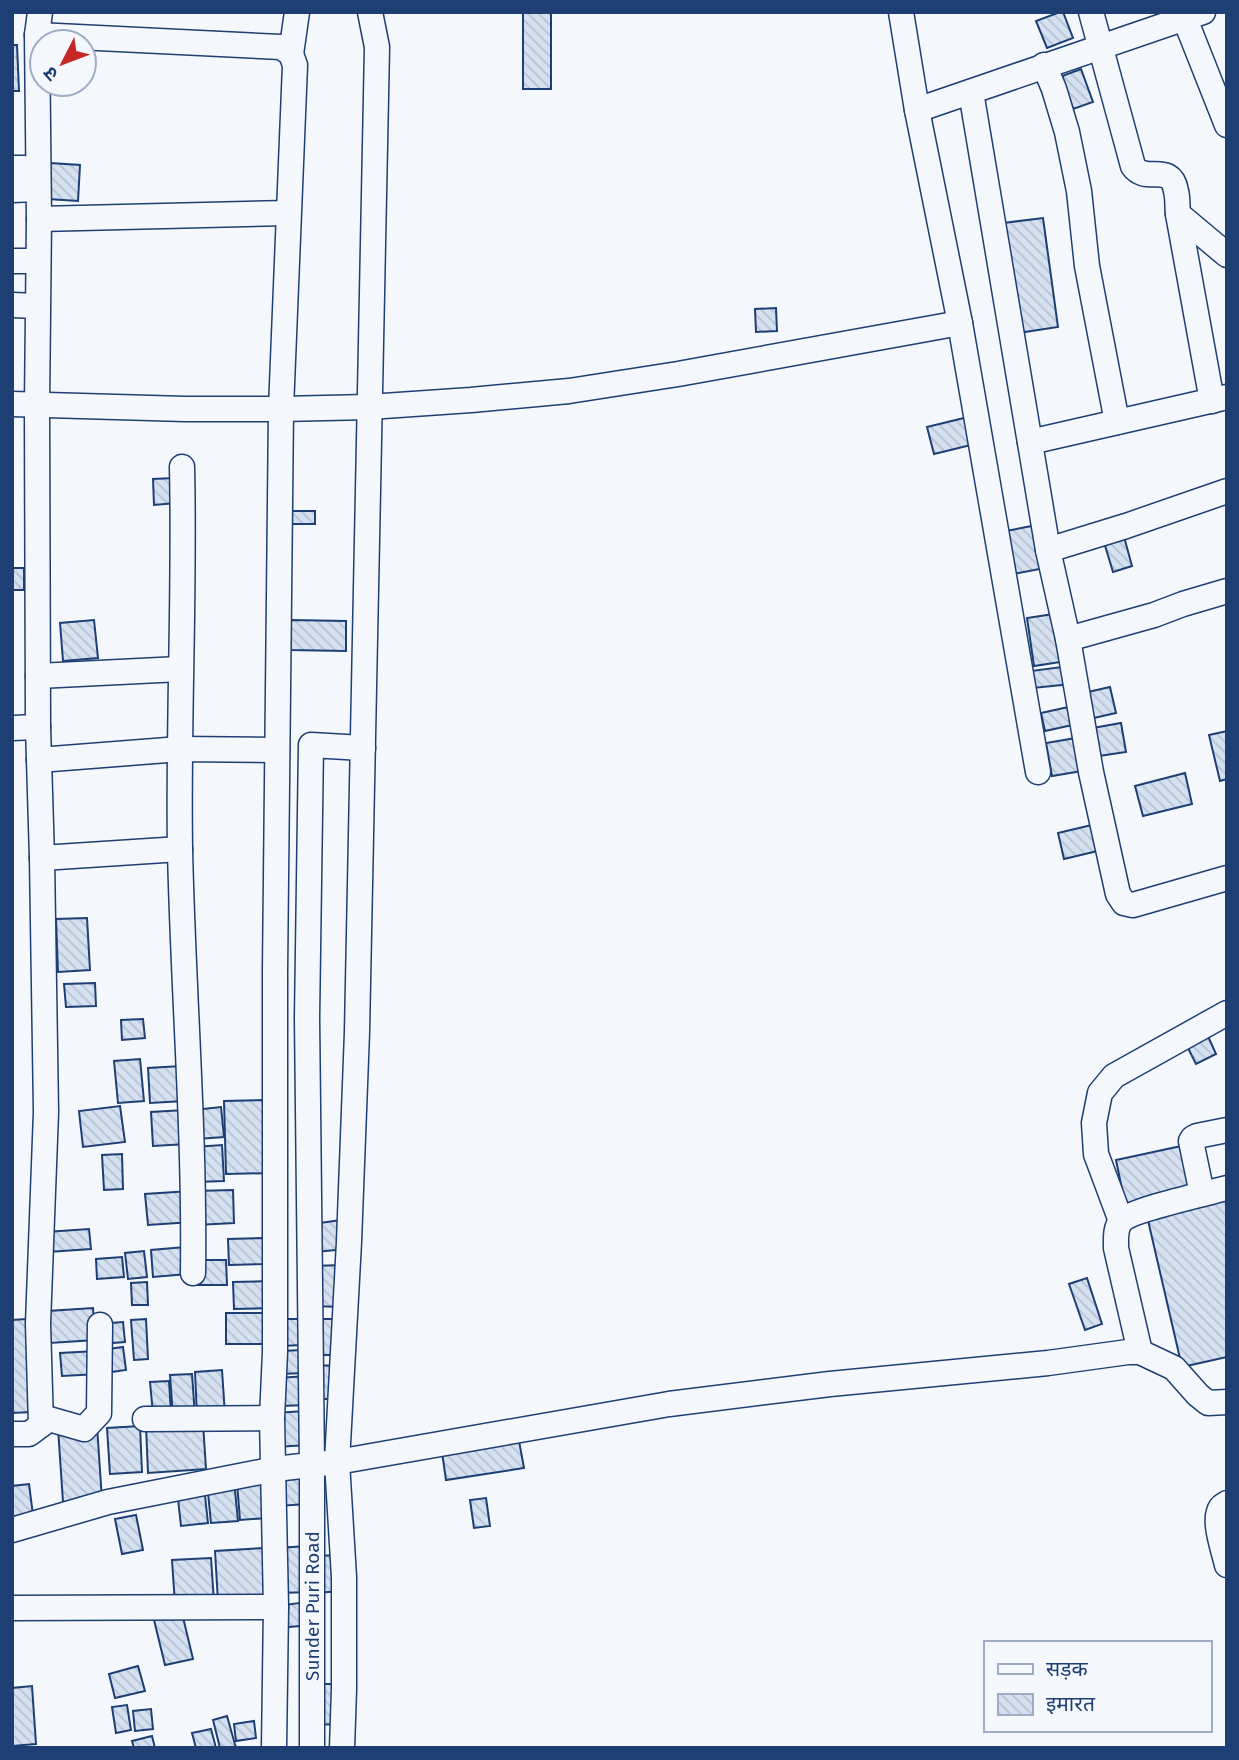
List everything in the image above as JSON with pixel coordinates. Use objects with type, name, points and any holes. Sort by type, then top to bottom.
[{"type":"street","points":[[274,1748],[276,1607],[272,1418],[275,1352],[275,971],[281,409],[295,65],[291,54],[297,12]]},
{"type":"street","points":[[342,1748],[344,1577],[337,1462],[357,1032],[375,234],[377,47],[370,12]]},
{"type":"street","points":[[901,12],[917,110],[960,323],[1038,772]]},
{"type":"street","points":[[1030,442],[1219,399],[1178,214],[1176,189],[1168,176],[1137,173],[1133,166],[1091,12]]},
{"type":"street","points":[[917,110],[1198,14],[1227,125]]},
{"type":"street","points":[[41,1425],[38,1324],[46,1112],[38,727],[38,23],[281,47],[291,54]]},
{"type":"street","points":[[1044,65],[1061,110],[1079,191],[1087,266],[1117,422]]},
{"type":"street","points":[[971,92],[1048,550],[1068,639],[1091,772],[1118,894],[1124,903],[1133,905],[1227,878]]},
{"type":"street","points":[[12,190],[38,189]]},
{"type":"street","points":[[39,219],[288,214]]},
{"type":"street","points":[[1178,214],[1227,255]]},
{"type":"street","points":[[12,261],[38,261]]},
{"type":"street","points":[[12,305],[37,306]]},
{"type":"street","points":[[12,404],[185,409],[369,407],[569,391],[960,323]]},
{"type":"street","points":[[182,467],[180,849],[190,1104],[193,1273]]},
{"type":"street","points":[[1048,550],[1227,491]]},
{"type":"street","points":[[1068,639],[1227,591]]},
{"type":"street","points":[[38,676],[180,669]]},
{"type":"street","points":[[12,728],[38,727]]},
{"type":"street","points":[[39,760],[180,749],[311,745],[363,748]]},
{"type":"street","name":"Sunder Puri Road","points":[[311,745],[307,1018],[312,1748]]},
{"type":"street","points":[[42,858],[180,849]]},
{"type":"street","points":[[1121,1221],[1097,1154],[1094,1123],[1100,1093],[1114,1076],[1227,1013]]},
{"type":"street","points":[[1202,1194],[1191,1141],[1197,1136],[1227,1130]]},
{"type":"street","points":[[1140,1352],[1116,1248],[1116,1234],[1121,1221],[1135,1213],[1227,1188]]},
{"type":"street","points":[[12,1434],[29,1434],[50,1419],[84,1429],[99,1413],[100,1325]]},
{"type":"street","points":[[12,1530],[108,1502],[275,1469],[337,1462],[669,1404],[1128,1352],[1140,1352],[1174,1368],[1198,1395],[1209,1403],[1227,1402]]},
{"type":"street","points":[[145,1419],[272,1418]]},
{"type":"street","points":[[1227,1503],[1218,1513],[1218,1522],[1227,1565]]},
{"type":"street","points":[[12,1608],[276,1607]]},
{"type":"building","points":[[523,12],[551,12],[551,89],[523,89]]},
{"type":"building","points":[[1063,12],[1073,38],[1047,48],[1036,21]]},
{"type":"building","points":[[12,45],[17,45],[19,91],[12,91]]},
{"type":"building","points":[[1081,69],[1093,102],[1073,109],[1062,76]]},
{"type":"building","points":[[50,163],[80,165],[78,201],[48,199]]},
{"type":"building","points":[[1043,218],[1058,327],[1018,333],[1003,223]]},
{"type":"building","points":[[776,308],[777,331],[756,332],[755,309]]},
{"type":"building","points":[[968,417],[975,444],[934,454],[927,427]]},
{"type":"building","points":[[174,478],[176,503],[154,505],[153,479]]},
{"type":"building","points":[[287,511],[315,511],[315,524],[287,524]]},
{"type":"building","points":[[1037,525],[1045,568],[1013,574],[1006,531]]},
{"type":"building","points":[[1123,533],[1132,566],[1113,572],[1103,539]]},
{"type":"building","points":[[12,568],[24,568],[24,590],[12,590]]},
{"type":"building","points":[[1060,613],[1067,661],[1034,666],[1027,618]]},
{"type":"building","points":[[94,620],[98,658],[63,661],[60,623]]},
{"type":"building","points":[[290,620],[346,621],[346,651],[290,650]]},
{"type":"building","points":[[1069,666],[1071,684],[1033,688],[1031,671]]},
{"type":"building","points":[[1110,687],[1116,713],[1085,720],[1079,694]]},
{"type":"building","points":[[1073,706],[1077,724],[1045,731],[1041,713]]},
{"type":"building","points":[[1121,723],[1126,752],[1092,757],[1087,729]]},
{"type":"building","points":[[1227,731],[1227,779],[1220,781],[1209,735]]},
{"type":"building","points":[[1082,737],[1088,770],[1052,776],[1046,743]]},
{"type":"building","points":[[1185,773],[1192,804],[1143,816],[1135,786]]},
{"type":"building","points":[[1100,823],[1106,849],[1064,859],[1058,833]]},
{"type":"building","points":[[87,918],[90,970],[58,972],[56,919]]},
{"type":"building","points":[[95,983],[96,1006],[66,1007],[64,984]]},
{"type":"building","points":[[143,1019],[145,1038],[122,1040],[121,1020]]},
{"type":"building","points":[[1207,1034],[1216,1054],[1196,1064],[1186,1044]]},
{"type":"building","points":[[140,1059],[144,1101],[118,1103],[114,1061]]},
{"type":"building","points":[[181,1066],[184,1101],[150,1103],[148,1068]]},
{"type":"building","points":[[271,1100],[272,1173],[226,1174],[224,1101]]},
{"type":"building","points":[[120,1106],[125,1142],[83,1147],[79,1111]]},
{"type":"building","points":[[221,1107],[224,1137],[197,1139],[194,1110]]},
{"type":"building","points":[[185,1110],[187,1144],[153,1146],[151,1112]]},
{"type":"building","points":[[222,1145],[224,1181],[196,1182],[195,1147]]},
{"type":"building","points":[[1186,1145],[1196,1193],[1126,1209],[1116,1160]]},
{"type":"building","points":[[122,1154],[123,1189],[104,1190],[102,1155]]},
{"type":"building","points":[[233,1190],[234,1223],[196,1225],[195,1191]]},
{"type":"building","points":[[190,1191],[192,1222],[148,1225],[145,1194]]},
{"type":"building","points":[[1227,1198],[1227,1357],[1182,1367],[1147,1216]]},
{"type":"building","points":[[341,1220],[345,1249],[316,1252],[313,1224]]},
{"type":"building","points":[[89,1229],[91,1249],[48,1252],[46,1232]]},
{"type":"building","points":[[263,1238],[264,1264],[229,1265],[228,1239]]},
{"type":"building","points":[[185,1247],[187,1274],[153,1277],[151,1250]]},
{"type":"building","points":[[144,1251],[147,1277],[128,1279],[125,1253]]},
{"type":"building","points":[[122,1257],[124,1277],[97,1279],[96,1259]]},
{"type":"building","points":[[198,1260],[226,1260],[227,1285],[196,1285]]},
{"type":"building","points":[[342,1265],[342,1307],[312,1306],[313,1266]]},
{"type":"building","points":[[1087,1278],[1102,1324],[1085,1330],[1069,1284]]},
{"type":"building","points":[[273,1281],[274,1308],[234,1309],[233,1282]]},
{"type":"building","points":[[147,1282],[148,1305],[132,1305],[131,1283]]},
{"type":"building","points":[[93,1308],[95,1340],[50,1343],[48,1311]]},
{"type":"building","points":[[226,1313],[274,1313],[274,1344],[226,1344]]},
{"type":"building","points":[[26,1319],[32,1412],[12,1413],[12,1320]]},
{"type":"building","points":[[146,1319],[148,1359],[134,1360],[131,1320]]},
{"type":"building","points":[[279,1319],[302,1319],[303,1345],[280,1346]]},
{"type":"building","points":[[314,1319],[337,1319],[338,1355],[314,1355]]},
{"type":"building","points":[[123,1322],[125,1342],[100,1344],[98,1324]]},
{"type":"building","points":[[123,1347],[126,1370],[104,1373],[101,1350]]},
{"type":"building","points":[[303,1350],[304,1373],[280,1374],[279,1351]]},
{"type":"building","points":[[97,1351],[99,1374],[62,1376],[60,1353]]},
{"type":"building","points":[[314,1365],[339,1366],[338,1399],[314,1399]]},
{"type":"building","points":[[222,1370],[225,1415],[197,1416],[195,1372]]},
{"type":"building","points":[[192,1374],[195,1416],[173,1417],[170,1375]]},
{"type":"building","points":[[306,1376],[307,1405],[280,1406],[279,1378]]},
{"type":"building","points":[[169,1381],[171,1413],[153,1414],[150,1382]]},
{"type":"building","points":[[305,1411],[307,1445],[277,1447],[275,1413]]},
{"type":"building","points":[[203,1423],[206,1469],[148,1473],[146,1426]]},
{"type":"building","points":[[97,1426],[102,1500],[63,1502],[58,1428]]},
{"type":"building","points":[[140,1426],[142,1472],[110,1474],[107,1428]]},
{"type":"building","points":[[519,1441],[524,1468],[446,1480],[442,1452]]},
{"type":"building","points":[[304,1472],[306,1504],[279,1506],[278,1474]]},
{"type":"building","points":[[234,1480],[238,1521],[211,1523],[207,1483]]},
{"type":"building","points":[[265,1481],[268,1518],[240,1520],[237,1483]]},
{"type":"building","points":[[29,1484],[33,1515],[12,1517],[12,1486]]},
{"type":"building","points":[[204,1487],[208,1523],[181,1526],[177,1490]]},
{"type":"building","points":[[486,1498],[490,1526],[474,1528],[470,1500]]},
{"type":"building","points":[[136,1515],[143,1550],[122,1554],[115,1519]]},
{"type":"building","points":[[306,1546],[309,1592],[281,1593],[278,1548]]},
{"type":"building","points":[[264,1548],[268,1599],[218,1602],[215,1551]]},
{"type":"building","points":[[340,1555],[342,1591],[315,1593],[313,1556]]},
{"type":"building","points":[[211,1558],[214,1602],[175,1604],[172,1560]]},
{"type":"building","points":[[307,1602],[310,1625],[279,1628],[276,1606]]},
{"type":"building","points":[[182,1613],[193,1659],[165,1665],[154,1620]]},
{"type":"building","points":[[138,1666],[145,1691],[115,1698],[109,1674]]},
{"type":"building","points":[[316,1684],[335,1684],[336,1724],[317,1725]]},
{"type":"building","points":[[32,1686],[36,1744],[12,1746],[12,1688]]},
{"type":"building","points":[[127,1705],[131,1730],[116,1733],[112,1707]]},
{"type":"building","points":[[151,1709],[153,1729],[135,1731],[133,1711]]},
{"type":"building","points":[[227,1716],[236,1748],[220,1748],[213,1720]]},
{"type":"building","points":[[254,1721],[256,1738],[236,1741],[234,1724]]},
{"type":"building","points":[[211,1729],[216,1748],[196,1748],[192,1733]]},
{"type":"building","points":[[152,1736],[155,1748],[134,1748],[132,1741]]}]
